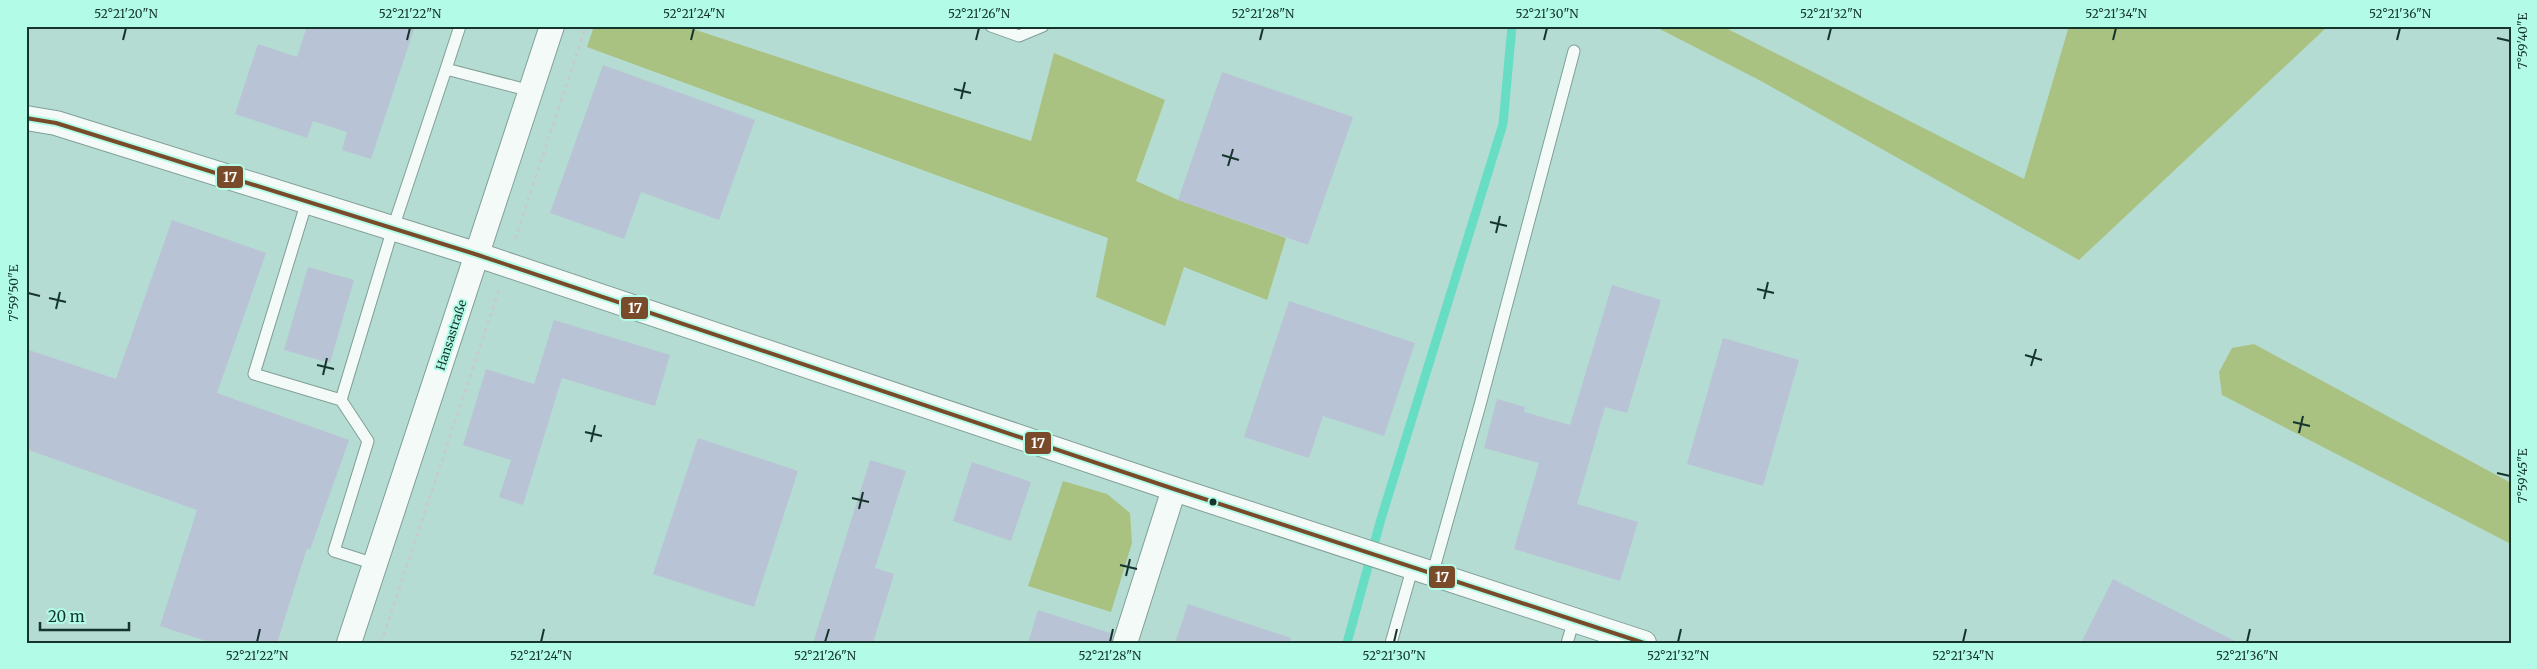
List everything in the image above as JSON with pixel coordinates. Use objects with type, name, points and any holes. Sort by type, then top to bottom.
[{"type":"street","name":"Hansastraße","points":[[348,643],[478,255],[552,26]]},
{"type":"street","points":[[26,118],[56,122],[478,255],[1174,489],[1644,643]]},
{"type":"street","points":[[1125,643],[1174,489]]},
{"type":"lane","points":[[341,400],[393,228],[460,26]]},
{"type":"lane","points":[[991,26],[1019,36],[1043,26]]},
{"type":"lane","points":[[1392,643],[1413,566],[1482,396],[1574,51]]},
{"type":"lane","points":[[446,69],[531,91]]},
{"type":"lane","points":[[307,201],[254,374],[341,400],[368,441],[334,551],[375,564]]},
{"type":"lane","points":[[1567,643],[1574,620]]},
{"type":"path","points":[[381,643],[586,26]]},
{"type":"green space","points":[[594,26],[684,26],[1031,141],[1054,53],[1165,100],[1136,181],[1178,200],[1286,238],[1267,300],[1184,267],[1165,326],[1096,297],[1108,238],[587,47]]},
{"type":"green space","points":[[1654,26],[1722,26],[2024,179],[2069,26],[2328,26],[2079,260],[1761,81]]},
{"type":"green space","points":[[2254,344],[2511,483],[2511,544],[2222,395],[2219,372],[2232,348]]},
{"type":"green space","points":[[1063,481],[1107,494],[1130,513],[1132,543],[1111,612],[1028,586]]},
{"type":"building","points":[[307,26],[415,26],[371,159],[342,150],[347,132],[313,121],[307,138],[235,114],[258,44],[297,57]]},
{"type":"building","points":[[603,65],[755,120],[719,220],[641,192],[624,239],[550,213]]},
{"type":"building","points":[[1222,72],[1353,117],[1308,245],[1178,200]]},
{"type":"building","points":[[172,220],[266,253],[217,393],[349,440],[310,550],[307,548],[277,643],[212,643],[160,626],[197,510],[26,449],[26,349],[116,379]]},
{"type":"building","points":[[308,267],[354,280],[330,363],[284,350]]},
{"type":"building","points":[[1612,285],[1661,300],[1627,413],[1605,407],[1577,504],[1638,522],[1620,581],[1514,549],[1539,463],[1484,448],[1497,399],[1525,407],[1524,412],[1570,425]]},
{"type":"building","points":[[1289,301],[1415,343],[1384,436],[1323,416],[1309,458],[1244,437]]},
{"type":"building","points":[[554,320],[670,355],[655,406],[562,378],[523,505],[499,497],[511,460],[463,445],[486,369],[534,384]]},
{"type":"building","points":[[1723,338],[1799,360],[1763,486],[1687,464]]},
{"type":"building","points":[[698,438],[798,471],[754,607],[653,574]]},
{"type":"building","points":[[870,460],[906,471],[875,568],[894,574],[873,643],[813,643]]},
{"type":"building","points":[[972,462],[1031,482],[1011,541],[953,521]]},
{"type":"building","points":[[2113,579],[2128,587],[2239,643],[2081,643]]},
{"type":"building","points":[[1188,604],[1291,638],[1290,643],[1175,643]]},
{"type":"building","points":[[1038,610],[1113,634],[1112,643],[1028,643]]},
{"type":"waterway","points":[[1347,643],[1381,519],[1503,124],[1512,26]]},
{"type":"transit line","name":"17","points":[[26,118],[56,123],[478,255],[1174,489],[1644,643]]}]
